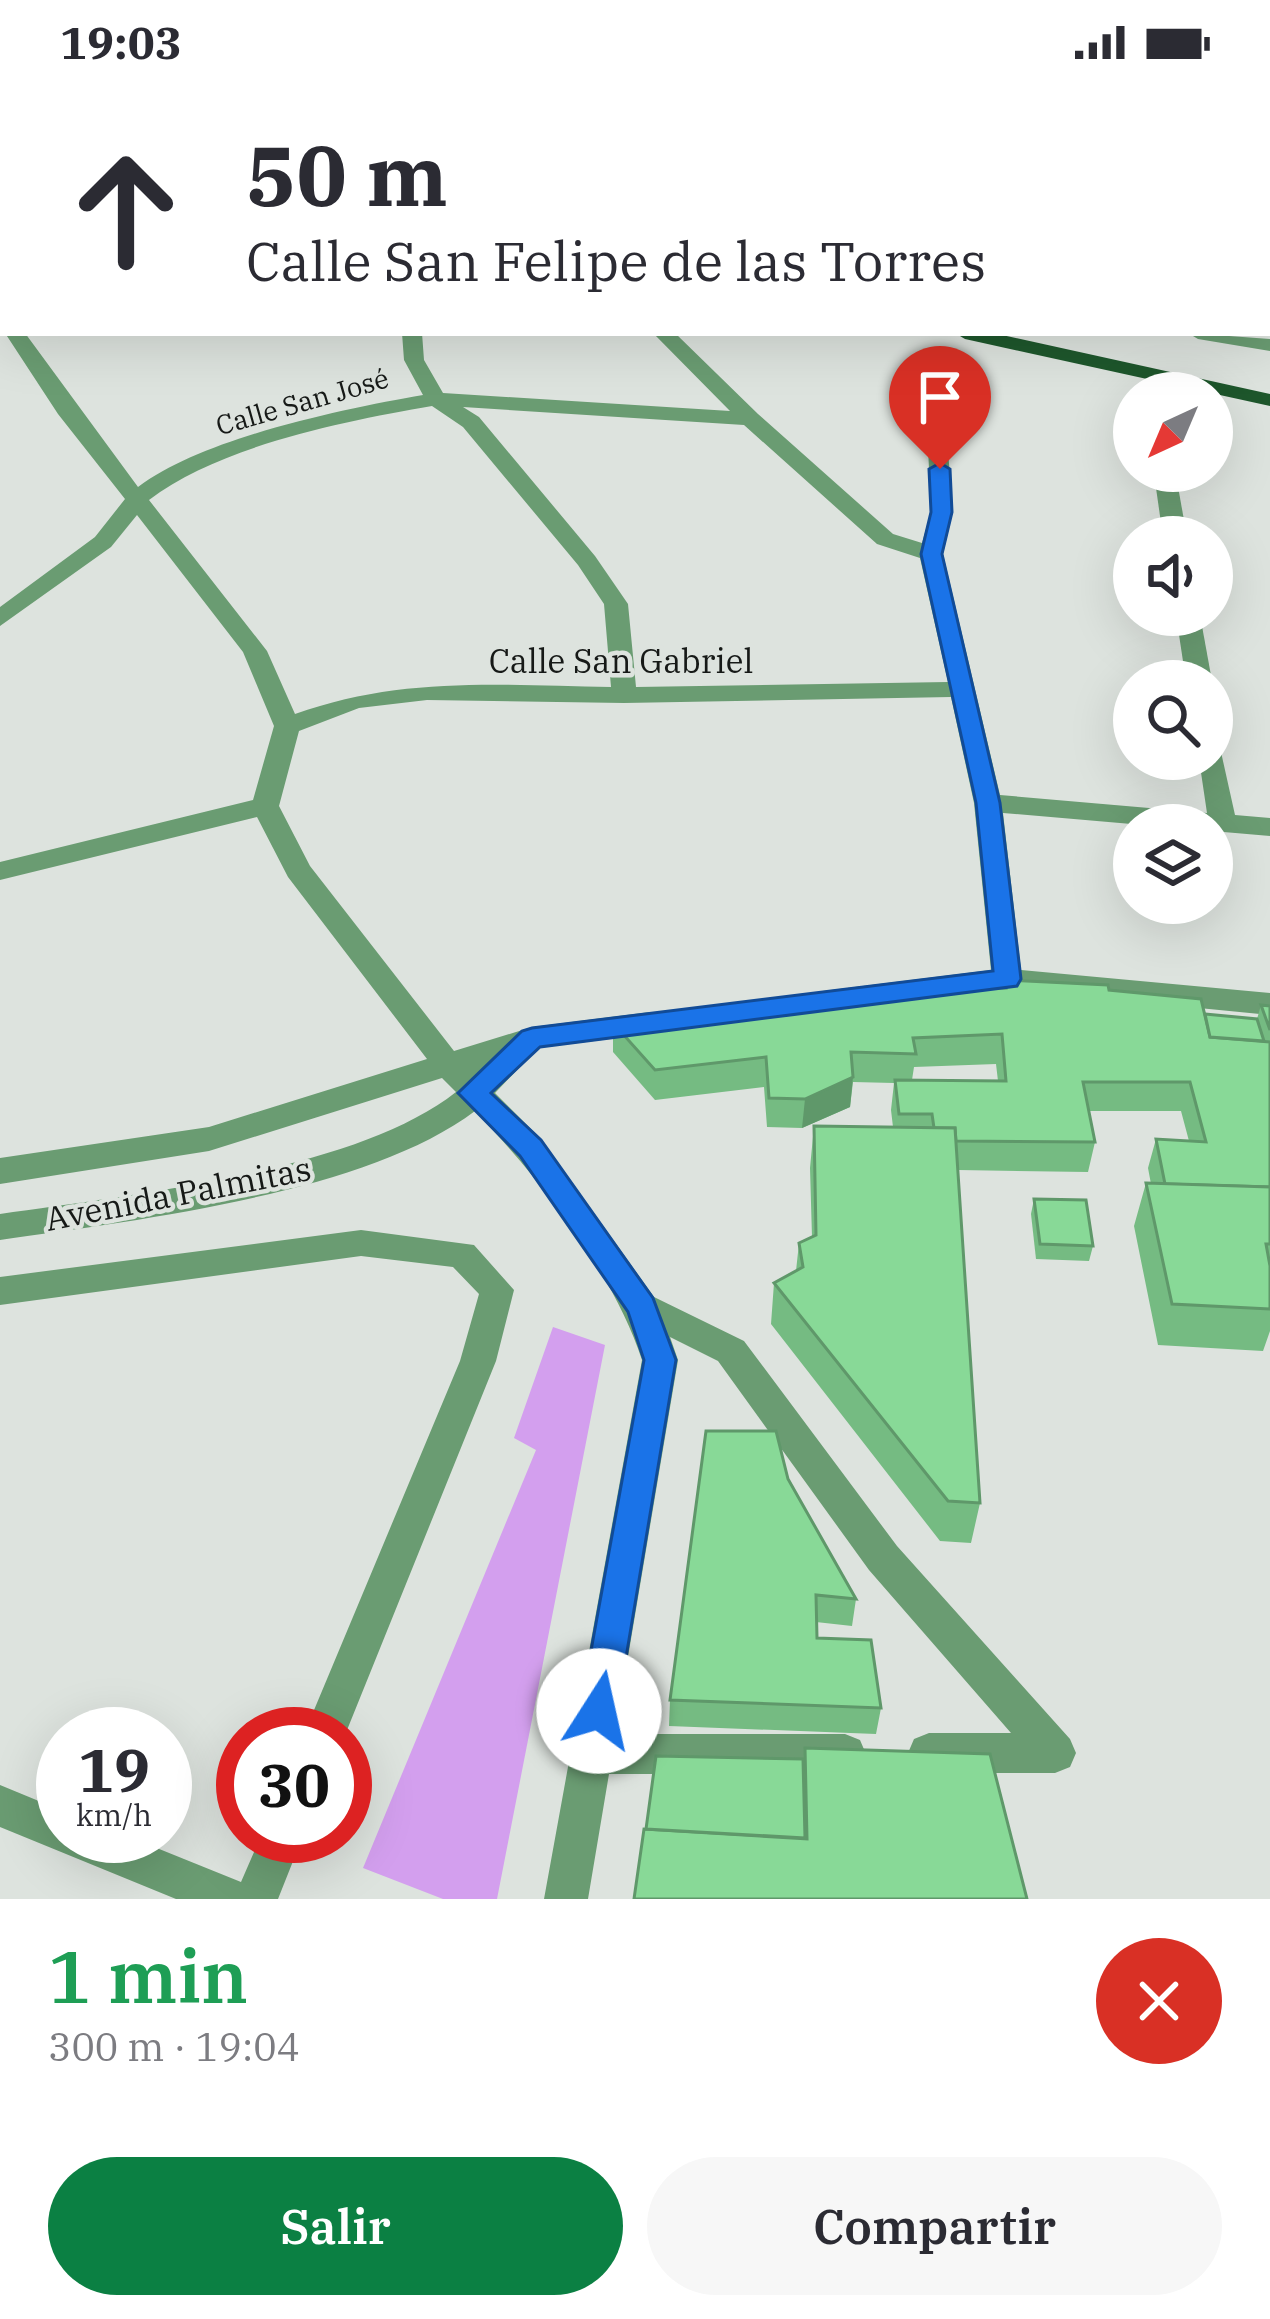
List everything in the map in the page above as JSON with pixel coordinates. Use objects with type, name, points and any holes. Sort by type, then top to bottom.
[{"type":"main road","points":[[979,336],[1270,400]]},
{"type":"street","points":[[17,336],[66,409],[255,651],[287,726],[265,806],[298,870],[445,1061],[530,1148],[642,1307],[660,1360],[566,1899]]},
{"type":"street","points":[[412,336],[414,360],[436,399],[471,422],[587,561],[616,604],[624,695]]},
{"type":"street","points":[[666,336],[750,419],[885,539],[932,554]]},
{"type":"street","points":[[1216,336],[1270,345]]},
{"type":"street","points":[[935,384],[942,512],[932,554],[988,803],[1007,979]]},
{"type":"street","name":"Calle San José","points":[[0,619],[103,542],[138,498],[172,471],[338,416],[436,399],[750,419]]},
{"type":"street","points":[[0,606],[28,599]]},
{"type":"street","name":"Calle San Gabriel","points":[[287,726],[355,701],[428,692],[624,695],[961,689]]},
{"type":"street","points":[[988,803],[1113,814]]},
{"type":"street","points":[[0,871],[265,806]]},
{"type":"street","points":[[1233,825],[1270,827]]},
{"type":"street","points":[[794,1005],[1007,979],[1270,1004]]},
{"type":"street","name":"Avenida Palmitas","points":[[0,1171],[208,1139],[445,1061],[532,1038],[675,1020]]},
{"type":"street","name":"Avenida Palmitas","points":[[0,1227],[172,1201],[300,1173],[440,1120],[532,1038]]},
{"type":"street","points":[[0,1291],[362,1243],[462,1255],[497,1290],[478,1360],[337,1707]]},
{"type":"street","points":[[591,1754],[1055,1753],[883,1558],[731,1351],[642,1307]]},
{"type":"street","points":[[0,1806],[36,1821]]},
{"type":"street","points":[[140,1863],[229,1899]]},
{"type":"street","points":[[256,1899],[271,1863]]},
{"type":"shaded area","points":[[553,1327],[605,1345],[497,1899],[443,1899],[363,1868],[372,1863],[372,1846],[536,1450],[514,1438]]},
{"type":"building","points":[[1005,980],[1108,985],[1109,990],[1201,999],[1210,1037],[1270,1042],[1270,1187],[1165,1184],[1156,1139],[1206,1142],[1190,1082],[1083,1082],[1095,1142],[956,1141],[955,1128],[934,1128],[932,1114],[899,1114],[895,1080],[1006,1081],[1002,1034],[913,1038],[916,1054],[851,1052],[853,1077],[805,1099],[769,1098],[766,1057],[655,1070],[613,1023],[824,998],[907,996],[908,990],[1006,988]]},
{"type":"building","points":[[1261,1005],[1270,1006],[1270,1030]]},
{"type":"building","points":[[1205,1014],[1257,1019],[1264,1041],[1210,1037]]},
{"type":"building","points":[[814,1126],[955,1128],[980,1503],[948,1501],[774,1283],[803,1267],[799,1243],[816,1235]]},
{"type":"building","points":[[1146,1183],[1270,1187],[1270,1244],[1266,1244],[1270,1309],[1172,1304]]},
{"type":"building","points":[[1034,1199],[1086,1200],[1093,1246],[1040,1244]]},
{"type":"building","points":[[706,1431],[776,1431],[788,1479],[856,1599],[816,1595],[817,1638],[871,1640],[881,1708],[670,1700]]},
{"type":"building","points":[[805,1748],[990,1754],[1027,1899],[634,1899],[644,1829],[807,1839]]},
{"type":"building","points":[[656,1756],[803,1759],[805,1838],[646,1829]]},
{"type":"route","points":[[599,1711],[660,1360],[642,1307],[530,1148],[473,1093],[532,1038],[1007,979],[988,803],[932,554],[942,512],[940,469]]}]
